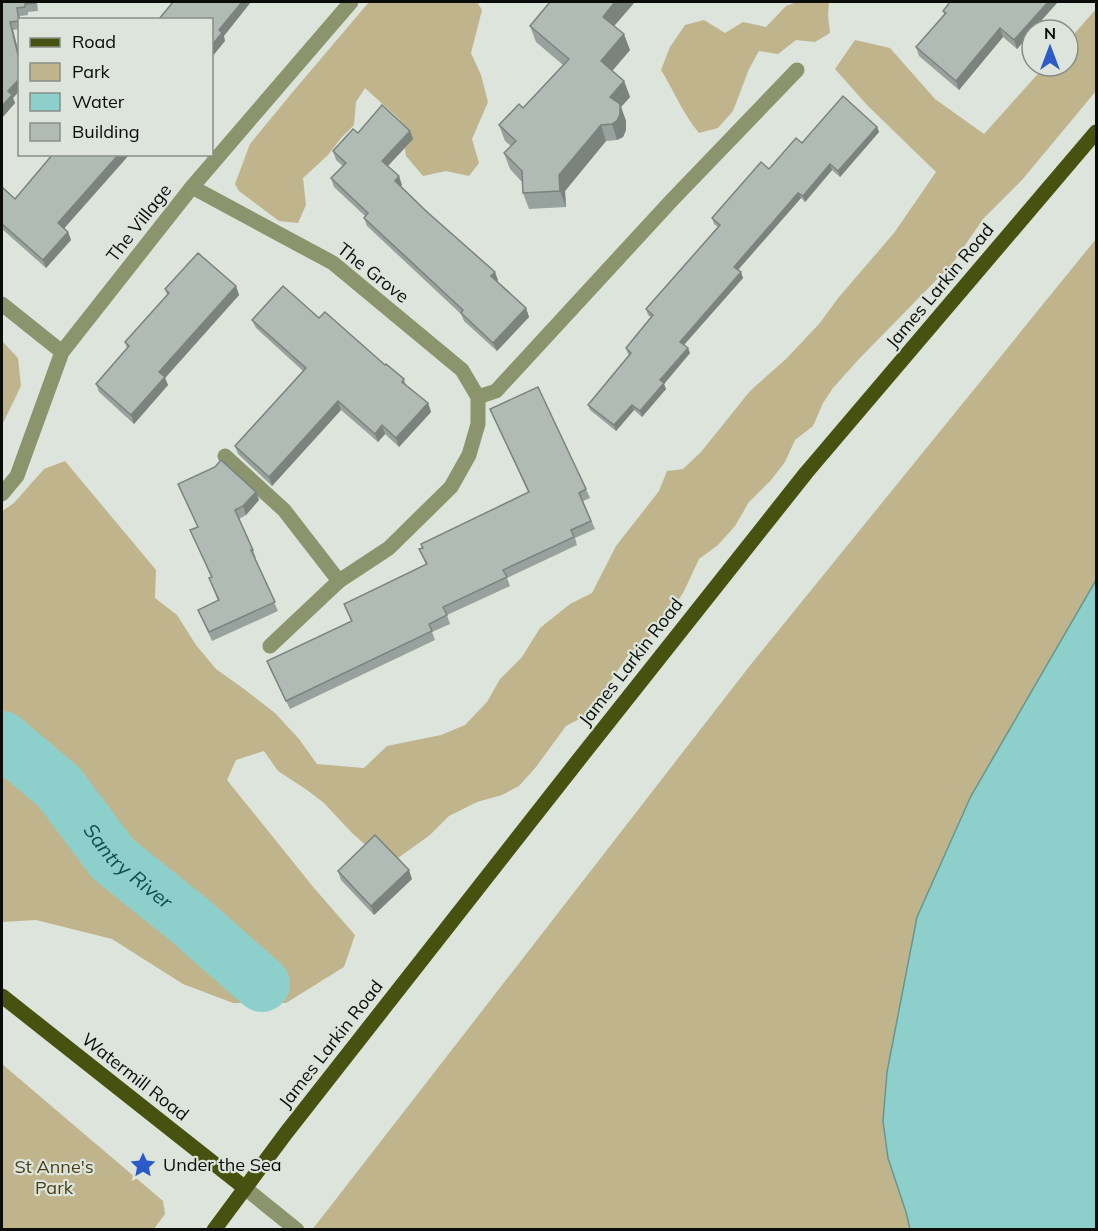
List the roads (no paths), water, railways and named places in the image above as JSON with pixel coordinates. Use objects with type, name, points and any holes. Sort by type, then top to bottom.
[{"type":"main road","name":"James Larkin Road","points":[[214,1230],[306,1107],[806,473],[1096,132]]},
{"type":"main road","name":"Watermill Road","points":[[2,996],[245,1188]]},
{"type":"street","name":"The Village","points":[[2,494],[17,476],[62,352],[192,187],[351,2]]},
{"type":"street","points":[[270,646],[339,581],[390,548],[451,487],[469,455],[478,424],[478,397],[496,391],[672,200],[797,70]]},
{"type":"street","name":"The Grove","points":[[192,187],[333,263],[462,370],[478,397]]},
{"type":"street","points":[[2,304],[62,352]]},
{"type":"street","points":[[225,456],[284,510],[339,581]]},
{"type":"street","points":[[245,1188],[297,1230]]},
{"type":"water","points":[[1096,580],[1096,1229],[910,1229],[888,1158],[883,1121],[887,1072],[917,917],[971,796]]},
{"type":"waterway","name":"Santry River","points":[[2,739],[59,787],[113,859],[188,919],[262,984]]},
{"type":"place","name":"Under the Sea","points":[[143,1165]]},
{"type":"park label","name":"St Anne's Park","points":[[54,1177]]}]
